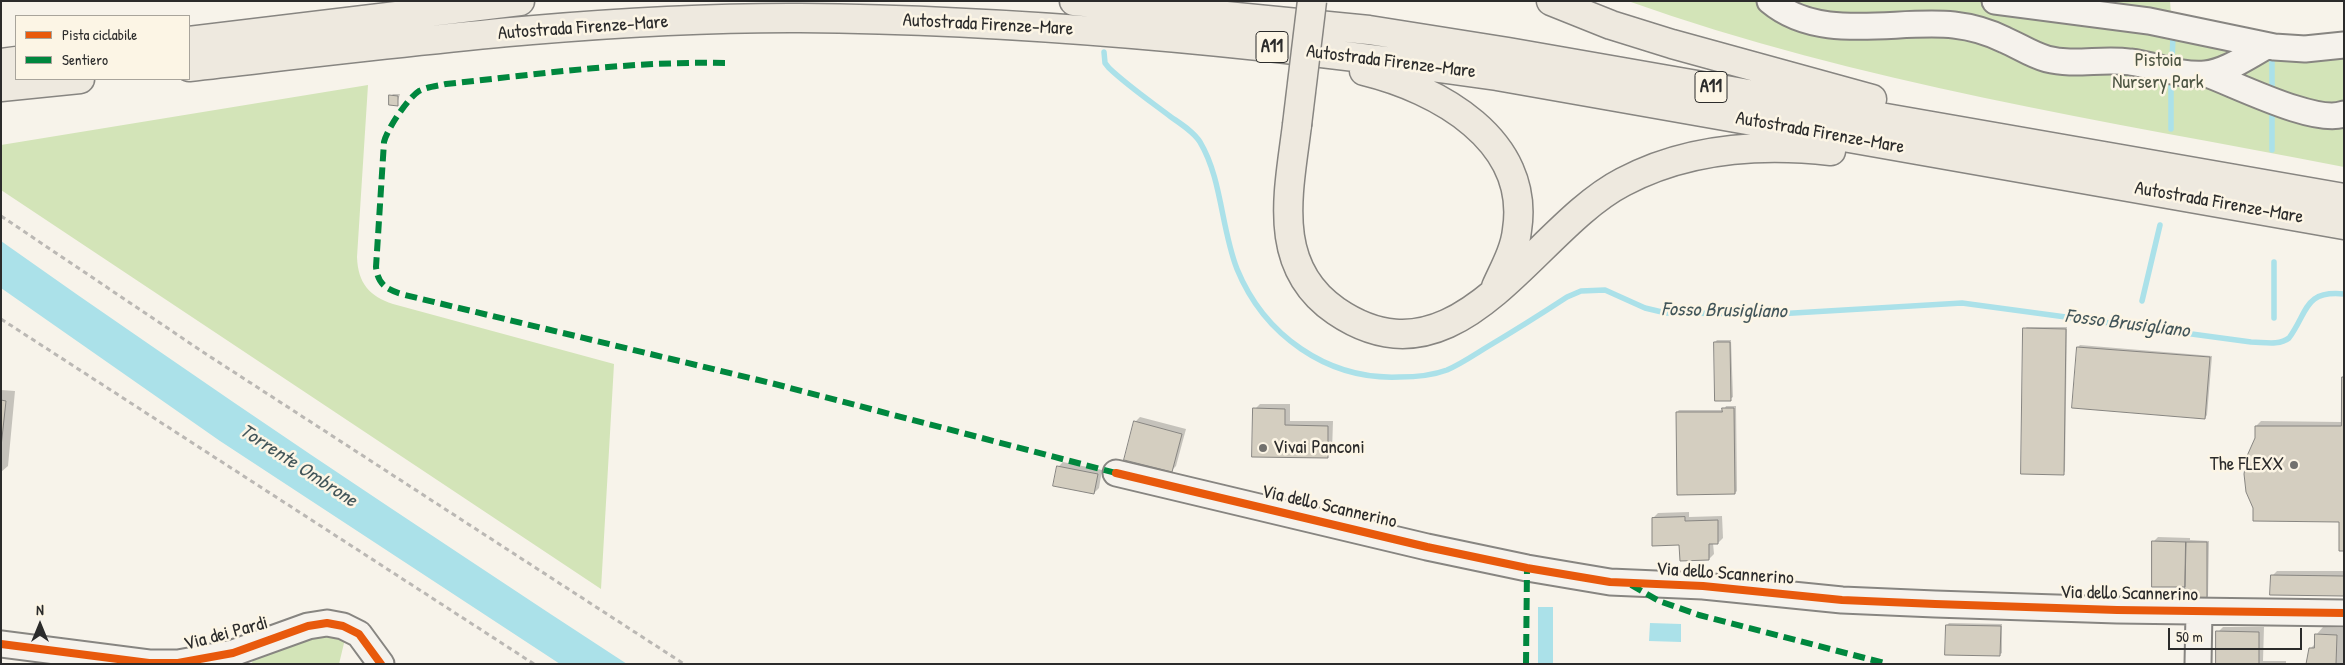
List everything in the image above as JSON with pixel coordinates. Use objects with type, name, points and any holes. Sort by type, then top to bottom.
[{"type":"highway","name":"Autostrada Firenze-Mare","points":[[190,41],[520,1]]},
{"type":"highway","name":"Autostrada Firenze-Mare","points":[[1074,1],[1369,30],[1518,54],[2093,167],[2344,225]]},
{"type":"highway","points":[[1312,1],[1287,208],[1289,234],[1300,271],[1309,284],[1332,308],[1346,317],[1380,330],[1414,333],[1446,325],[1461,318],[1493,294],[1538,254],[1564,226],[1604,193],[1649,169],[1694,156],[1760,147],[2093,167]]},
{"type":"highway","points":[[1551,1],[1611,25],[1865,98],[2093,167]]},
{"type":"highway","name":"Autostrada Firenze-Mare","points":[[190,67],[479,34],[745,19],[939,22],[1070,29],[1243,44],[1368,58],[2093,167],[2344,198]]},
{"type":"highway","points":[[1243,44],[1369,72],[1415,87],[1462,113],[1486,134],[1495,145],[1510,171],[1518,203],[1518,230],[1493,294]]},
{"type":"highway","points":[[1,63],[15,61]]},
{"type":"highway","points":[[1,88],[71,80]]},
{"type":"street","points":[[1770,1],[1792,16],[1823,24],[1953,25],[1986,32],[2044,58],[2057,61],[2130,62],[2182,74],[2207,74],[2226,68],[2267,46]]},
{"type":"street","points":[[1996,1],[2149,20],[2267,46],[2294,49],[2344,45]]},
{"type":"street","points":[[2207,74],[2309,113],[2328,117],[2344,114]]},
{"type":"street","name":"Via dello Scannerino","points":[[1116,473],[1427,547],[1527,568],[1610,582],[1703,586],[1876,601],[2199,612],[2344,613]]},
{"type":"street","name":"Via dello Scannerino","points":[[2198,664],[2199,612]]},
{"type":"street","name":"Via dei Pardi","points":[[1,644],[149,663],[178,663],[234,653],[308,626],[327,622],[343,626],[358,634],[380,664]]},
{"type":"path","points":[[1,216],[206,354],[684,664]]},
{"type":"path","points":[[1,319],[534,664]]},
{"type":"green space","name":"Pistoia Nursery Park","points":[[1628,1],[2170,1],[2171,14],[2280,42],[2344,35],[2344,167],[2073,116],[1893,78],[1715,30]]},
{"type":"green space","points":[[368,85],[357,257],[360,274],[366,287],[377,297],[393,304],[614,364],[601,589],[1,190],[1,145]]},
{"type":"green space","points":[[330,634],[345,639],[339,664],[252,664],[253,657],[305,637]]},
{"type":"water","name":"Torrente Ombrone","points":[[1,241],[312,455],[627,664],[560,664],[220,441],[1,288]]},
{"type":"water","points":[[1538,607],[1553,607],[1553,664],[1538,664]]},
{"type":"water","points":[[1650,623],[1681,624],[1681,642],[1649,641]]},
{"type":"building","points":[[389,95],[398,96],[398,106],[389,105]]},
{"type":"building","points":[[2023,328],[2066,329],[2064,475],[2021,474]]},
{"type":"building","points":[[1714,342],[1730,342],[1731,401],[1715,401]]},
{"type":"building","points":[[2077,347],[2210,357],[2205,419],[2072,408]]},
{"type":"building","name":"The FLEXX","points":[[2342,377],[2344,377],[2344,551],[2339,551],[2339,522],[2253,521],[2253,508],[2246,492],[2244,474],[2247,456],[2255,438],[2255,426],[2341,426]]},
{"type":"building","points":[[1,400],[6,401],[1,447]]},
{"type":"building","points":[[1253,408],[1285,409],[1285,425],[1328,426],[1328,458],[1252,457]]},
{"type":"building","points":[[1722,408],[1734,408],[1735,494],[1677,495],[1676,412],[1722,412]]},
{"type":"building","points":[[1134,421],[1182,434],[1172,472],[1124,460]]},
{"type":"building","points":[[1057,466],[1098,474],[1094,494],[1053,486]]},
{"type":"building","points":[[1685,517],[1685,521],[1718,520],[1718,544],[1709,544],[1709,560],[1680,561],[1679,545],[1652,546],[1652,518]]},
{"type":"building","points":[[2152,541],[2186,542],[2185,587],[2152,587]]},
{"type":"building","points":[[2186,542],[2207,542],[2207,600],[2185,599]]},
{"type":"building","points":[[2271,575],[2344,576],[2344,596],[2270,595]]},
{"type":"building","points":[[1946,625],[2001,626],[2000,656],[1945,655]]},
{"type":"building","points":[[2216,631],[2259,632],[2259,664],[2216,664]]},
{"type":"building","points":[[2315,634],[2337,635],[2336,664],[2306,664],[2309,648],[2314,648]]},
{"type":"waterway","points":[[2172,61],[2173,36]]},
{"type":"waterway","name":"Fosso Brusigliano","points":[[1104,52],[1105,63],[1109,68],[1139,93],[1187,128],[1200,142],[1213,172],[1237,269],[1249,293],[1264,314],[1281,333],[1301,349],[1323,362],[1347,371],[1372,376],[1417,376],[1435,374],[1447,370],[1567,297],[1581,291],[1605,290],[1645,308],[1666,313],[1777,314],[1962,303],[2251,342],[2271,343],[2281,342],[2289,338],[2314,299],[2331,294],[2344,294]]},
{"type":"waterway","points":[[2272,60],[2272,89]]},
{"type":"waterway","points":[[2171,81],[2171,129]]},
{"type":"waterway","points":[[2272,107],[2272,150]]},
{"type":"waterway","points":[[2142,301],[2160,225]]},
{"type":"waterway","points":[[2274,262],[2274,318]]},
{"type":"marked path","points":[[725,63],[655,64],[585,69],[446,84],[419,91],[398,114],[384,142],[376,267],[379,279],[389,289],[405,295],[771,383],[1116,473]]},
{"type":"marked path","points":[[1526,664],[1527,568]]},
{"type":"marked path","points":[[1631,585],[1659,601],[1699,615],[1888,664]]},
{"type":"cycle path","points":[[1116,473],[1427,547],[1527,568],[1610,582],[1703,586],[1842,600],[1935,604],[2117,610],[2344,613]]},
{"type":"cycle path","points":[[1,644],[149,663],[178,663],[233,653],[308,626],[327,623],[343,626],[359,634],[381,664]]},
{"type":"place","name":"Vivai Panconi","points":[[1263,448]]},
{"type":"place","name":"The FLEXX","points":[[2294,465]]}]
